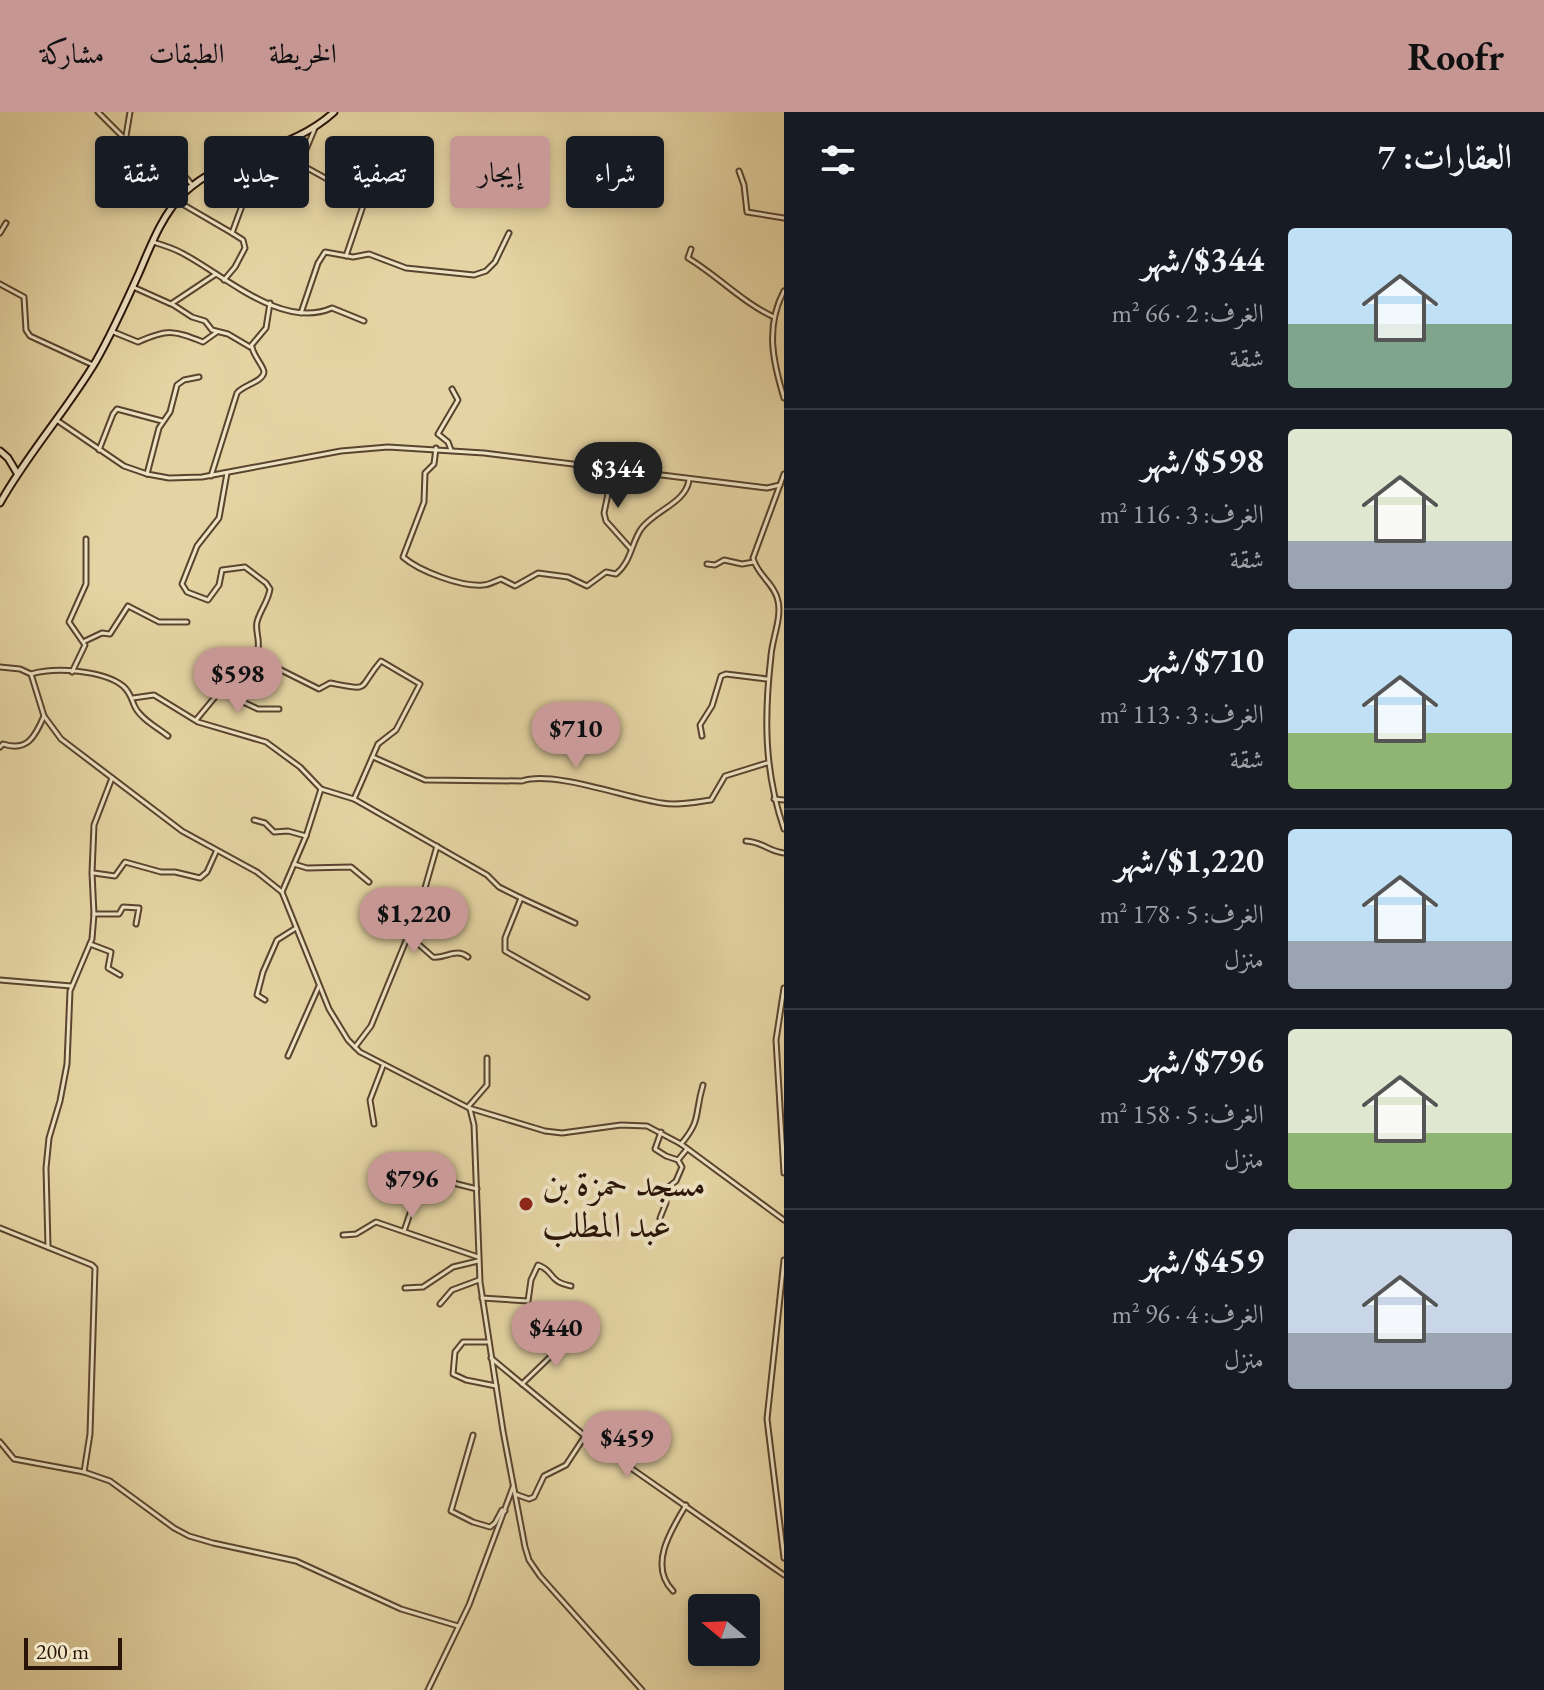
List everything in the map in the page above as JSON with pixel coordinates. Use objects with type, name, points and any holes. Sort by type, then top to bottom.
[{"type":"street","points":[[98,112],[122,136]]},
{"type":"street","points":[[128,136],[130,112]]},
{"type":"street","points":[[297,136],[315,128],[334,112]]},
{"type":"street","points":[[315,128],[300,164],[365,200],[346,256]]},
{"type":"street","points":[[739,171],[747,212],[784,218]]},
{"type":"street","points":[[188,191],[204,178]]},
{"type":"street","points":[[188,180],[193,186]]},
{"type":"street","points":[[188,207],[243,240],[245,246],[235,267],[224,280]]},
{"type":"street","points":[[0,503],[17,473],[93,365],[173,208]]},
{"type":"street","points":[[232,233],[241,208]]},
{"type":"street","points":[[0,233],[6,223]]},
{"type":"street","points":[[301,313],[323,254],[369,254],[406,268],[479,274],[495,262],[509,233]]},
{"type":"street","points":[[153,242],[179,251],[242,292],[270,303],[318,315],[332,308],[364,321]]},
{"type":"street","points":[[691,249],[688,258],[758,309],[774,317]]},
{"type":"street","points":[[172,304],[216,274]]},
{"type":"street","points":[[0,284],[24,297],[26,330],[30,336],[93,365]]},
{"type":"street","points":[[133,287],[185,310],[217,332],[228,334],[252,347]]},
{"type":"street","points":[[784,291],[774,317],[771,338],[773,359],[784,398]]},
{"type":"street","points":[[211,476],[237,393],[263,374],[264,369],[254,357],[252,347],[267,325],[270,303]]},
{"type":"street","points":[[111,331],[138,342],[157,333],[179,332],[203,342],[217,332]]},
{"type":"street","points":[[147,474],[162,421],[170,412],[179,382],[199,377]]},
{"type":"street","points":[[451,450],[448,442],[438,434],[458,400],[452,389]]},
{"type":"street","points":[[99,450],[117,409],[162,421]]},
{"type":"street","points":[[57,420],[124,466],[147,474],[178,478],[211,476],[341,451],[388,447],[436,448],[767,488],[780,485]]},
{"type":"street","points":[[436,448],[434,464],[425,473],[424,502],[403,557],[432,574],[468,584],[483,585],[501,579],[515,586],[538,573],[568,577],[587,586],[599,574],[620,572],[641,529],[686,491],[689,479]]},
{"type":"street","points":[[0,451],[17,473]]},
{"type":"street","points":[[8,458],[24,463]]},
{"type":"street","points":[[613,470],[604,513],[609,525],[631,549]]},
{"type":"street","points":[[227,473],[219,518],[197,546],[182,580],[184,588],[208,600],[219,585],[225,568],[251,570],[270,589],[268,601],[257,623],[260,654],[277,670],[316,689],[322,690],[330,683],[356,689],[362,687],[381,661],[419,682],[419,689],[396,730],[381,741],[354,799]]},
{"type":"street","points":[[784,474],[754,554],[754,562],[779,601],[765,729],[767,763],[784,829]]},
{"type":"street","points":[[767,488],[776,497]]},
{"type":"street","points":[[85,641],[69,622],[86,584],[86,539]]},
{"type":"street","points":[[707,564],[715,565],[724,560],[742,564],[754,562]]},
{"type":"street","points":[[72,672],[85,641],[102,633],[110,634],[128,606],[159,622],[187,622]]},
{"type":"street","points":[[0,667],[20,669],[31,674],[72,672],[108,677],[124,687],[133,698],[135,708],[168,736]]},
{"type":"street","points":[[31,674],[44,716],[61,739],[182,831],[257,872],[282,892],[319,986],[339,1026],[366,1057],[468,1108],[553,1133],[633,1124],[647,1126],[681,1144],[784,1220]]},
{"type":"street","points":[[702,736],[700,725],[715,701],[721,676],[769,679]]},
{"type":"street","points":[[196,720],[222,691],[258,709],[279,709]]},
{"type":"street","points":[[133,698],[154,695],[196,720],[266,742],[300,767],[321,789],[354,799],[487,875],[499,887],[575,923]]},
{"type":"street","points":[[0,747],[25,745],[40,727],[44,716]]},
{"type":"street","points":[[373,757],[425,780],[522,781],[537,778],[582,784],[666,804],[711,800],[725,776],[767,763]]},
{"type":"street","points":[[48,1247],[46,1168],[49,1138],[64,1086],[71,986],[90,944],[94,914],[94,825],[112,778]]},
{"type":"street","points":[[282,892],[306,836],[321,789]]},
{"type":"street","points":[[774,799],[784,800]]},
{"type":"street","points":[[254,820],[265,823],[274,832],[288,831],[306,836]]},
{"type":"street","points":[[746,841],[760,842],[773,851],[784,853]]},
{"type":"street","points":[[355,1047],[371,1026],[424,894],[437,846]]},
{"type":"street","points":[[92,873],[115,876],[125,862],[200,878],[207,872],[216,852]]},
{"type":"street","points":[[294,864],[307,868],[351,867],[369,882]]},
{"type":"street","points":[[521,898],[503,944],[505,951],[587,997]]},
{"type":"street","points":[[94,914],[119,914],[123,907],[139,908],[136,924]]},
{"type":"street","points":[[265,1000],[257,995],[263,972],[277,940],[296,928]]},
{"type":"street","points":[[407,934],[433,957],[452,953],[468,957]]},
{"type":"street","points":[[90,944],[111,952],[108,968],[120,975]]},
{"type":"street","points":[[0,980],[71,986]]},
{"type":"street","points":[[288,1056],[319,986]]},
{"type":"street","points":[[784,991],[777,1028],[784,1173]]},
{"type":"street","points":[[468,1108],[487,1085],[487,1058]]},
{"type":"street","points":[[777,1060],[784,1062]]},
{"type":"street","points":[[374,1124],[370,1100],[383,1066]]},
{"type":"street","points":[[681,1144],[697,1122],[697,1106],[703,1085]]},
{"type":"street","points":[[468,1108],[474,1120],[479,1280],[514,1494],[529,1560],[642,1690]]},
{"type":"street","points":[[660,1218],[665,1208],[666,1189],[676,1181],[681,1170],[678,1160],[655,1149],[661,1132]]},
{"type":"street","points":[[678,1160],[687,1149]]},
{"type":"street","points":[[404,1164],[423,1176],[404,1231]]},
{"type":"street","points":[[417,1164],[457,1184],[477,1189]]},
{"type":"street","points":[[343,1235],[356,1234],[376,1222],[478,1259]]},
{"type":"street","points":[[0,1228],[92,1265],[97,1274],[91,1343],[90,1434],[84,1472]]},
{"type":"street","points":[[405,1288],[423,1287],[453,1267],[478,1259]]},
{"type":"street","points":[[784,1260],[767,1419],[784,1558]]},
{"type":"street","points":[[482,1298],[528,1301],[531,1280],[538,1265],[547,1269],[556,1282],[571,1286]]},
{"type":"street","points":[[440,1304],[452,1290],[479,1280]]},
{"type":"street","points":[[522,1384],[574,1334],[582,1333]]},
{"type":"street","points":[[489,1342],[463,1342],[455,1352],[453,1374],[496,1386]]},
{"type":"street","points":[[491,1358],[585,1436],[784,1575]]},
{"type":"street","points":[[473,1435],[451,1511],[490,1527],[502,1510],[505,1511]]},
{"type":"street","points":[[514,1494],[529,1499],[534,1497],[544,1476],[562,1469],[585,1436]]},
{"type":"street","points":[[0,1442],[14,1459],[84,1472],[115,1483],[189,1536],[296,1561],[401,1609],[458,1626]]},
{"type":"street","points":[[428,1690],[458,1626],[513,1486]]},
{"type":"street","points":[[673,1591],[666,1584],[663,1548],[686,1505]]},
{"type":"place","name":"مسجد حمزة بن عبد المطلب","points":[[526,1204]]}]
